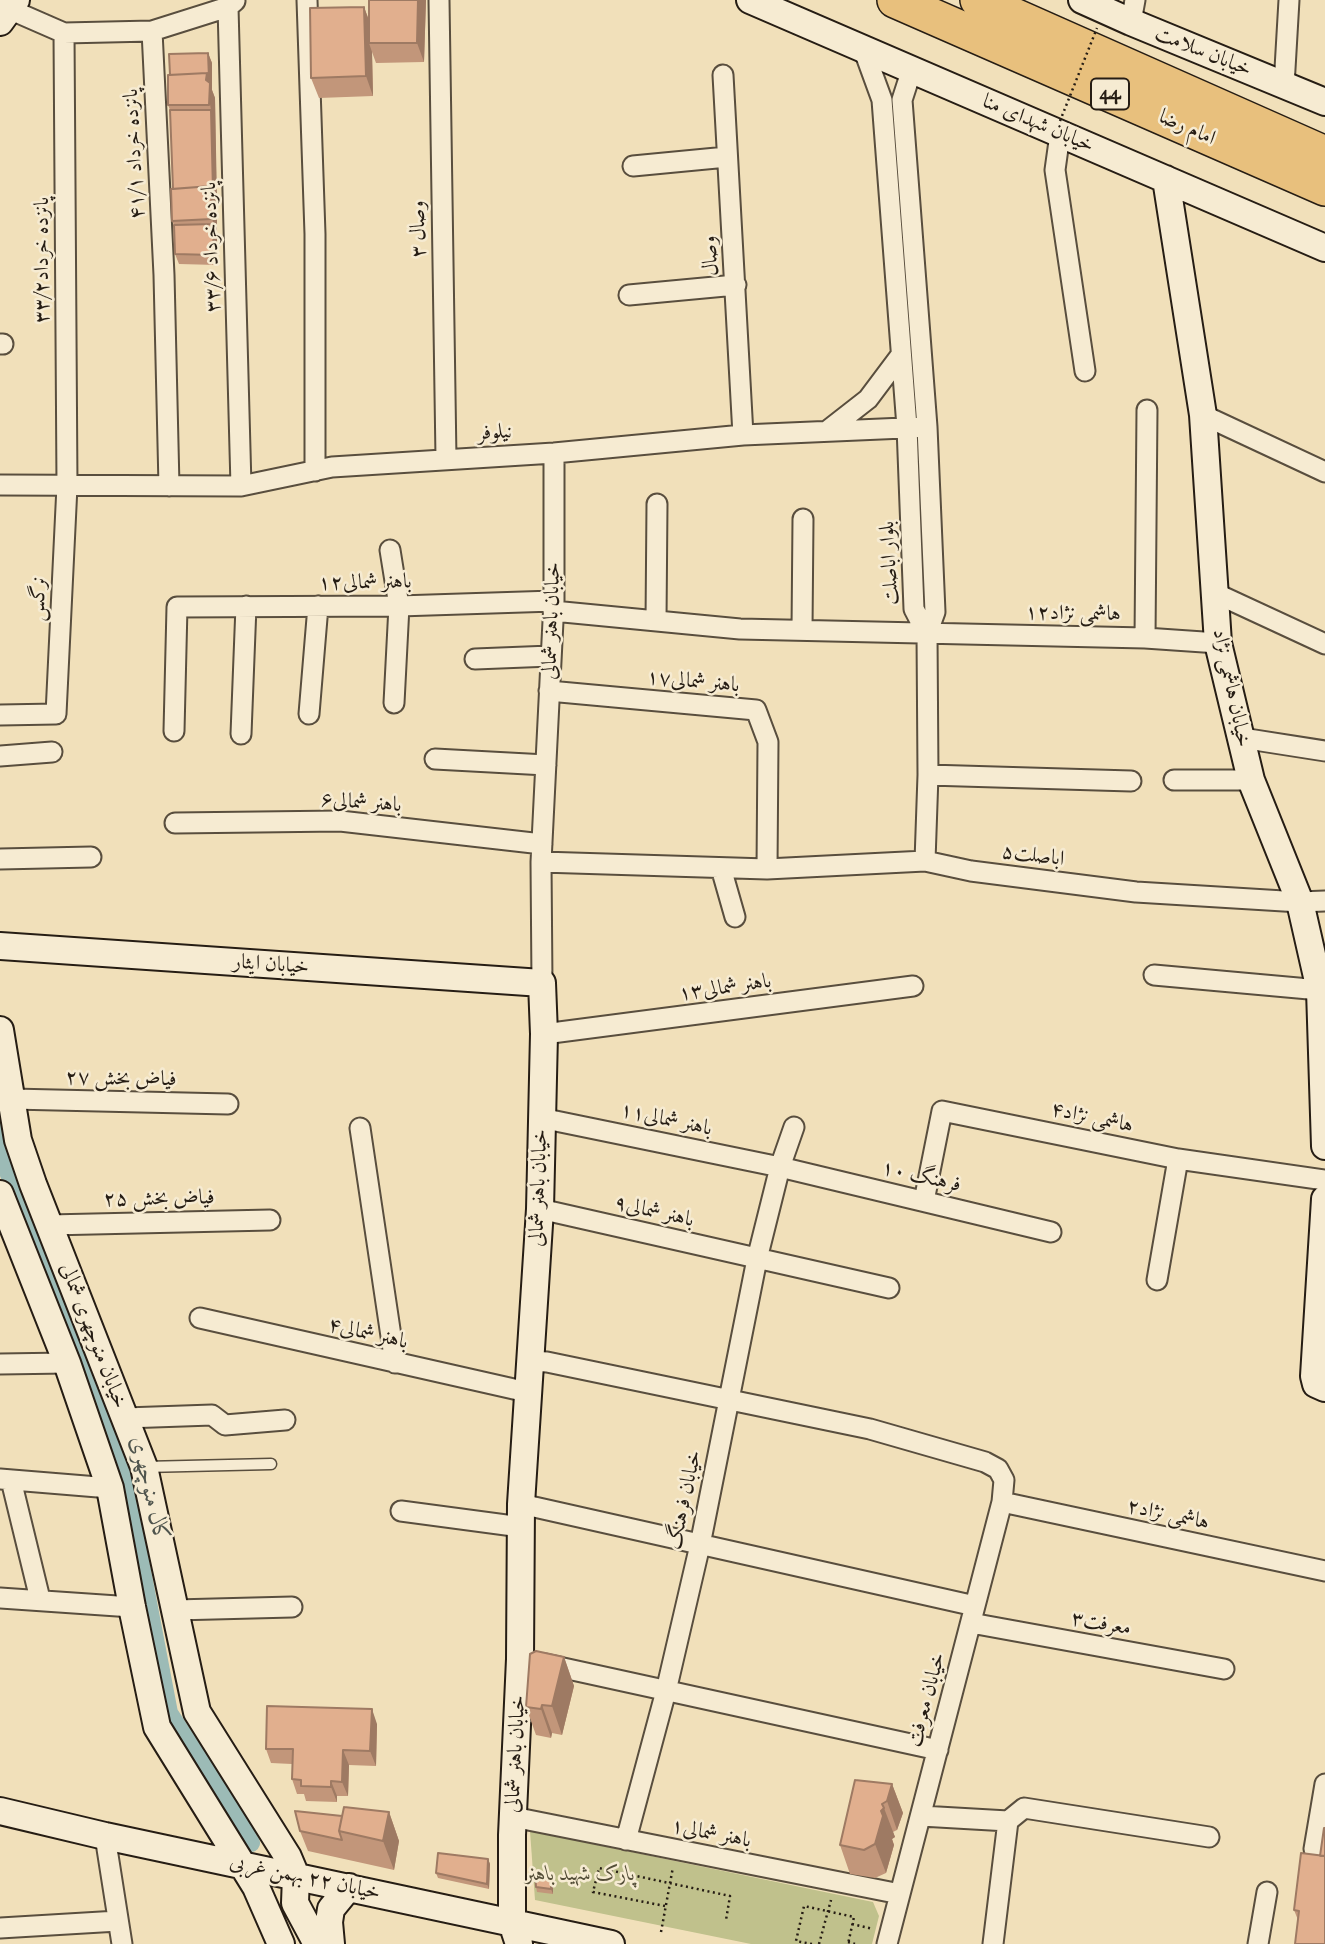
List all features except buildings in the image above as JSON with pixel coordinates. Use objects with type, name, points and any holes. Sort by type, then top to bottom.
[{"type":"highway","name":"امام رضا","points":[[895,0],[1325,188]]},
{"type":"highway","name":"امام رضا","points":[[978,0],[1325,155]]},
{"type":"street","points":[[307,0],[315,234],[315,471]]},
{"type":"street","name":"وصال ۳","points":[[439,0],[446,458]]},
{"type":"street","name":"خیابان شهدای منا","points":[[750,0],[912,69],[1060,127],[1166,179],[1325,248]]},
{"type":"street","name":"خیابان سلامت","points":[[1082,0],[1133,11],[1284,86],[1325,102]]},
{"type":"street","points":[[1284,86],[1289,0]]},
{"type":"street","points":[[9,10],[64,33],[152,31],[232,4]]},
{"type":"street","name":"پانزده خرداد ۳۳/۶","points":[[232,4],[241,485]]},
{"type":"street","name":"پانزده خرداد ۴۱/۱","points":[[152,31],[164,275],[169,486]]},
{"type":"street","name":"پانزده خرداد۳۳/۲","points":[[64,33],[67,486]]},
{"type":"street","name":"بلوار اباصلت","points":[[863,48],[892,100],[917,427],[935,612],[927,634],[928,775],[925,861]]},
{"type":"street","name":"بلوار اباصلت","points":[[912,69],[892,100],[901,355],[917,427]]},
{"type":"street","name":"وصال","points":[[723,75],[743,435]]},
{"type":"street","points":[[1060,127],[1055,170],[1085,371]]},
{"type":"street","points":[[633,166],[727,157]]},
{"type":"street","name":"خیابان هاشمی نژاد","points":[[1166,179],[1202,415],[1218,643],[1251,780],[1312,902],[1320,990],[1325,1146]]},
{"type":"street","points":[[629,295],[736,285]]},
{"type":"street","points":[[827,431],[868,399],[901,355]]},
{"type":"street","points":[[1145,638],[1147,410]]},
{"type":"street","points":[[1202,415],[1325,472]]},
{"type":"street","name":"نیلوفر","points":[[0,485],[241,485],[332,467],[554,453],[743,435],[917,427]]},
{"type":"street","name":"خیابان باهنر شمالی","points":[[515,1933],[513,1817],[520,1659],[521,1516],[540,1209],[544,1034],[541,853],[554,606],[554,453]]},
{"type":"street","name":"نرگس","points":[[0,715],[56,714],[67,486]]},
{"type":"street","points":[[656,621],[657,504]]},
{"type":"street","points":[[802,630],[803,519]]},
{"type":"street","points":[[390,550],[399,606],[394,703]]},
{"type":"street","points":[[1214,593],[1325,644]]},
{"type":"street","points":[[241,734],[246,606]]},
{"type":"street","points":[[309,714],[318,606]]},
{"type":"street","name":"باهنر شمالی۱۲","points":[[174,731],[177,607],[554,606],[656,621],[740,629]]},
{"type":"street","name":"هاشمی نژاد۱۲","points":[[740,629],[1145,638],[1218,643]]},
{"type":"street","points":[[475,659],[551,656]]},
{"type":"street","name":"باهنر شمالی۱۷","points":[[549,691],[756,710],[768,742],[767,869]]},
{"type":"street","points":[[1242,738],[1325,751]]},
{"type":"street","points":[[0,757],[52,752]]},
{"type":"street","points":[[435,759],[546,765]]},
{"type":"street","points":[[928,775],[1131,781]]},
{"type":"street","points":[[1174,780],[1251,780]]},
{"type":"street","name":"باهنر شمالی۶","points":[[175,823],[340,821],[541,853],[720,868]]},
{"type":"street","points":[[0,859],[91,857]]},
{"type":"street","name":"اباصلت۵","points":[[720,868],[767,869],[925,861],[971,871],[1136,892],[1312,902]]},
{"type":"street","points":[[720,868],[735,917]]},
{"type":"street","name":"خیابان ایثار","points":[[0,946],[542,983]]},
{"type":"street","points":[[1154,975],[1320,990]]},
{"type":"street","name":"باهنر شمالی۱۳","points":[[544,1034],[913,986]]},
{"type":"street","name":"خیابان منوچهری شمالی","points":[[0,1030],[18,1140],[144,1467],[197,1712],[288,1857],[296,1876],[295,1903],[317,1944]]},
{"type":"street","name":"فیاض بخش ۲۷","points":[[12,1099],[228,1104]]},
{"type":"street","name":"هاشمی نژاد۴","points":[[924,1202],[942,1111],[1178,1159],[1325,1180]]},
{"type":"street","name":"باهنر شمالی۱۱","points":[[541,1118],[780,1167]]},
{"type":"street","points":[[360,1128],[395,1363]]},
{"type":"street","name":"خیابان فرهنگ","points":[[626,1840],[666,1691],[699,1545],[757,1259],[780,1167],[794,1128]]},
{"type":"street","points":[[1157,1280],[1178,1159]]},
{"type":"street","name":"فرهنگ ۱۰","points":[[780,1167],[1051,1232]]},
{"type":"street","name":"خیابان منوچهری شمالی","points":[[0,1194],[8,1239],[67,1363],[110,1488],[157,1727],[256,1887],[281,1944]]},
{"type":"street","points":[[1325,1199],[1314,1376],[1316,1384],[1325,1388]]},
{"type":"street","name":"باهنر شمالی۹","points":[[540,1209],[889,1288]]},
{"type":"street","name":"فیاض بخش ۲۵","points":[[49,1225],[270,1220]]},
{"type":"street","name":"باهنر شمالی۴","points":[[200,1318],[527,1392]]},
{"type":"street","points":[[529,1362],[547,1362],[729,1399]]},
{"type":"street","points":[[0,1364],[67,1363]]},
{"type":"street","name":"خیابان معرفت","points":[[729,1399],[870,1429],[985,1462],[998,1469],[1004,1480],[1002,1503],[887,1944]]},
{"type":"street","points":[[125,1418],[212,1415],[225,1425],[285,1420]]},
{"type":"street","points":[[40,1600],[6,1479],[110,1488]]},
{"type":"street","name":"هاشمی نژاد۲","points":[[1002,1503],[1325,1571]]},
{"type":"street","name":"معرفت۳","points":[[401,1511],[521,1516],[699,1545],[837,1575],[973,1615],[1224,1670]]},
{"type":"street","points":[[0,1598],[132,1606]]},
{"type":"street","points":[[175,1610],[292,1607]]},
{"type":"street","points":[[520,1659],[938,1750]]},
{"type":"street","points":[[1314,1849],[1325,1784]]},
{"type":"street","points":[[921,1816],[1008,1821],[1024,1808],[1209,1837]]},
{"type":"street","name":"خیابان ۲۲ بهمن غربی","points":[[0,1811],[349,1887],[515,1933],[596,1943]]},
{"type":"street","name":"باهنر شمالی۱","points":[[513,1817],[900,1894]]},
{"type":"street","points":[[993,1944],[1008,1821]]},
{"type":"street","points":[[105,1836],[122,1944]]},
{"type":"street","points":[[331,1944],[331,1909],[349,1887]]},
{"type":"street","points":[[1258,1944],[1267,1892]]},
{"type":"street","points":[[0,1928],[118,1921]]},
{"type":"lane","points":[[144,1467],[271,1464]]},
{"type":"path","points":[[1060,127],[1097,28]]},
{"type":"path","points":[[661,1932],[677,1850]]},
{"type":"path","points":[[665,1906],[593,1892],[599,1868],[730,1896],[726,1920]]},
{"type":"path","points":[[819,1944],[836,1882]]},
{"type":"path","points":[[812,1944],[796,1941],[804,1906],[854,1917],[848,1943],[855,1944]]},
{"type":"green space","name":"پارک شهید باهنر","points":[[530,1831],[873,1902],[879,1916],[872,1944],[751,1944],[535,1900]]},
{"type":"waterway","name":"کال منوچهری","points":[[0,1130],[7,1169],[121,1460],[169,1713],[251,1843]]}]
